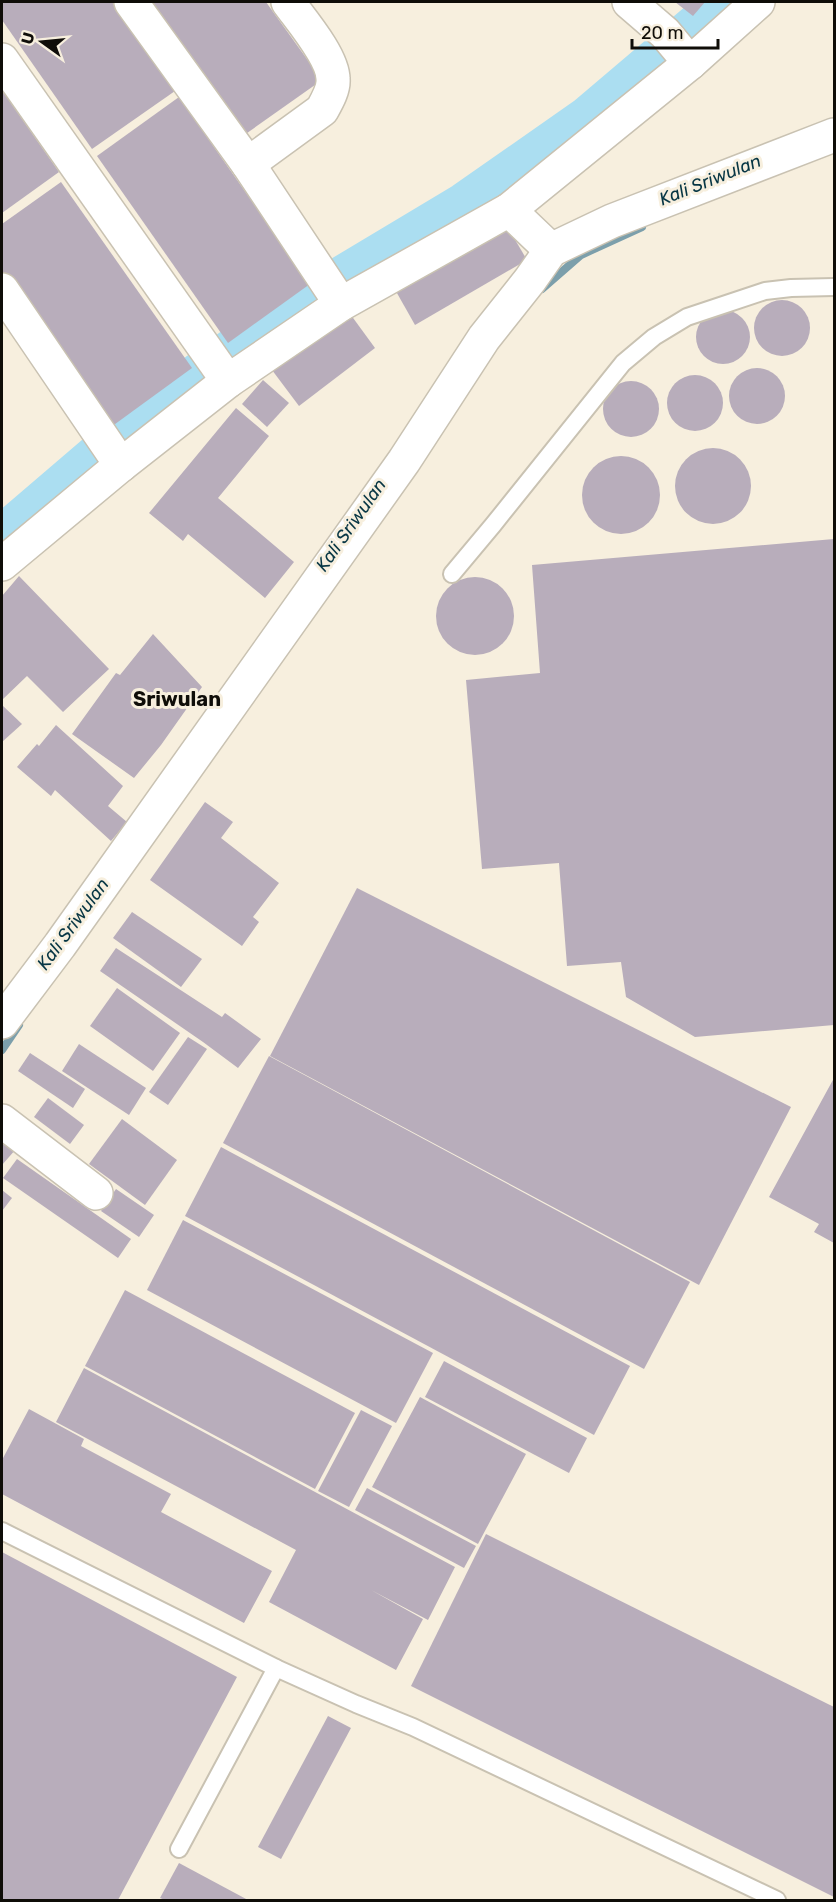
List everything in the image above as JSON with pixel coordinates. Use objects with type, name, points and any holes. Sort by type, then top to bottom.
[{"type":"street","points":[[131,2],[248,164],[333,291]]},
{"type":"street","points":[[248,164],[322,110],[328,101],[334,79],[328,58],[288,2]]},
{"type":"street","points":[[629,2],[679,49]]},
{"type":"street","points":[[2,564],[114,454],[221,370],[333,291],[509,210],[679,49],[758,2]]},
{"type":"street","points":[[2,60],[221,370]]},
{"type":"street","points":[[2,1022],[404,461],[484,339],[551,250],[612,221],[834,135]]},
{"type":"street","points":[[509,210],[551,250]]},
{"type":"street","points":[[2,290],[114,454]]},
{"type":"street","points":[[2,1120],[96,1193]]},
{"type":"lane","points":[[452,574],[623,363],[654,337],[687,317],[765,291],[834,287]]},
{"type":"lane","points":[[2,1531],[276,1668],[414,1727],[777,1900]]},
{"type":"lane","points":[[179,1849],[276,1668]]},
{"type":"building","points":[[2,2],[112,2],[175,91],[92,149],[2,20]]},
{"type":"building","points":[[143,2],[266,2],[322,80],[240,138]]},
{"type":"building","points":[[675,2],[705,2],[693,16]]},
{"type":"building","points":[[2,90],[59,172],[2,213]]},
{"type":"building","points":[[179,97],[310,284],[228,343],[97,156]]},
{"type":"building","points":[[61,182],[192,368],[111,427],[2,272],[2,224]]},
{"type":"building","points":[[504,221],[527,260],[415,325],[393,286]]},
{"type":"building","points":[[782,300],[802,308],[810,328],[802,348],[782,356],[762,348],[754,328],[762,308]]},
{"type":"building","points":[[718,310],[728,310],[738,314],[746,322],[750,337],[746,352],[738,360],[728,364],[718,364],[708,360],[700,352],[696,342],[696,332],[700,322],[708,314]]},
{"type":"building","points":[[348,311],[375,348],[299,406],[272,370]]},
{"type":"building","points":[[757,368],[772,373],[780,381],[785,396],[780,411],[772,419],[757,424],[742,419],[734,411],[729,396],[734,381],[742,373]]},
{"type":"building","points":[[695,375],[715,383],[723,403],[715,423],[695,431],[675,423],[667,403],[675,383]]},
{"type":"building","points":[[263,380],[289,403],[267,427],[242,404]]},
{"type":"building","points":[[631,381],[646,386],[654,394],[659,409],[654,424],[646,432],[631,437],[616,432],[608,424],[603,409],[608,394],[616,386]]},
{"type":"building","points":[[236,408],[269,436],[218,498],[294,562],[265,598],[188,534],[183,541],[149,513]]},
{"type":"building","points":[[721,448],[734,454],[745,465],[751,478],[749,501],[734,518],[721,524],[705,524],[692,518],[677,501],[675,478],[681,465],[698,450]]},
{"type":"building","points":[[621,456],[636,459],[648,468],[657,480],[660,495],[657,510],[648,522],[636,531],[621,534],[606,531],[594,522],[585,510],[582,495],[585,480],[594,468],[606,459]]},
{"type":"building","points":[[834,539],[834,1025],[695,1037],[626,997],[621,962],[567,966],[559,863],[482,869],[466,680],[540,673],[532,565]]},
{"type":"building","points":[[19,576],[109,669],[63,712],[27,676],[2,700],[2,596]]},
{"type":"building","points":[[475,577],[490,580],[502,589],[511,601],[514,616],[511,631],[502,643],[490,652],[475,655],[460,652],[448,643],[439,631],[436,616],[439,601],[448,589],[460,580]]},
{"type":"building","points":[[153,634],[202,687],[161,745],[134,778],[72,734],[116,673],[120,675]]},
{"type":"building","points":[[2,705],[22,724],[2,742]]},
{"type":"building","points":[[56,725],[123,786],[108,806],[127,822],[111,841],[55,790],[51,796],[17,767],[37,744],[39,746]]},
{"type":"building","points":[[205,802],[233,822],[221,838],[279,883],[253,917],[259,922],[242,946],[150,880]]},
{"type":"building","points":[[357,888],[791,1107],[699,1285],[270,1056]]},
{"type":"building","points":[[132,912],[202,959],[181,987],[113,938]]},
{"type":"building","points":[[116,948],[222,1017],[225,1013],[261,1039],[238,1068],[100,971]]},
{"type":"building","points":[[117,988],[180,1033],[153,1071],[90,1026]]},
{"type":"building","points":[[188,1037],[207,1049],[168,1105],[149,1092]]},
{"type":"building","points":[[79,1044],[146,1088],[129,1115],[62,1071]]},
{"type":"building","points":[[30,1053],[85,1089],[73,1108],[18,1071]]},
{"type":"building","points":[[269,1056],[690,1282],[644,1369],[223,1143]]},
{"type":"building","points":[[834,1078],[834,1243],[814,1232],[819,1224],[769,1197]]},
{"type":"building","points":[[48,1098],[84,1125],[70,1144],[34,1117]]},
{"type":"building","points":[[122,1119],[177,1160],[145,1205],[89,1164]]},
{"type":"building","points":[[2,1135],[16,1149],[2,1165]]},
{"type":"building","points":[[221,1147],[630,1366],[594,1435],[185,1216]]},
{"type":"building","points":[[17,1159],[131,1239],[118,1258],[3,1178]]},
{"type":"building","points":[[116,1189],[154,1215],[139,1237],[101,1211]]},
{"type":"building","points":[[2,1190],[12,1198],[2,1211]]},
{"type":"building","points":[[183,1220],[433,1353],[396,1423],[147,1290]]},
{"type":"building","points":[[125,1290],[355,1413],[315,1489],[85,1366]]},
{"type":"building","points":[[444,1361],[587,1438],[569,1473],[425,1397]]},
{"type":"building","points":[[84,1368],[455,1567],[428,1620],[371,1590],[423,1619],[396,1670],[269,1602],[296,1550],[56,1422]]},
{"type":"building","points":[[420,1397],[526,1454],[478,1544],[372,1487]]},
{"type":"building","points":[[29,1409],[84,1439],[81,1446],[171,1494],[161,1512],[272,1571],[244,1623],[2,1494],[2,1460]]},
{"type":"building","points":[[361,1410],[392,1426],[349,1507],[318,1491]]},
{"type":"building","points":[[367,1488],[476,1546],[464,1568],[355,1510]]},
{"type":"building","points":[[486,1534],[834,1707],[834,1897],[411,1686]]},
{"type":"building","points":[[2,1552],[237,1677],[118,1900],[2,1900]]},
{"type":"building","points":[[328,1716],[351,1728],[281,1859],[258,1847]]},
{"type":"building","points":[[179,1863],[248,1900],[165,1900],[160,1898]]},
{"type":"waterway","points":[[2,542],[161,406],[292,312],[467,207],[590,121],[730,2]]},
{"type":"waterway","name":"Kali Sriwulan","points":[[542,289],[581,255],[642,227]]},
{"type":"waterway","name":"Kali Sriwulan","points":[[2,1050],[19,1025]]},
{"type":"district","name":"Sriwulan","points":[[177,699]]}]
